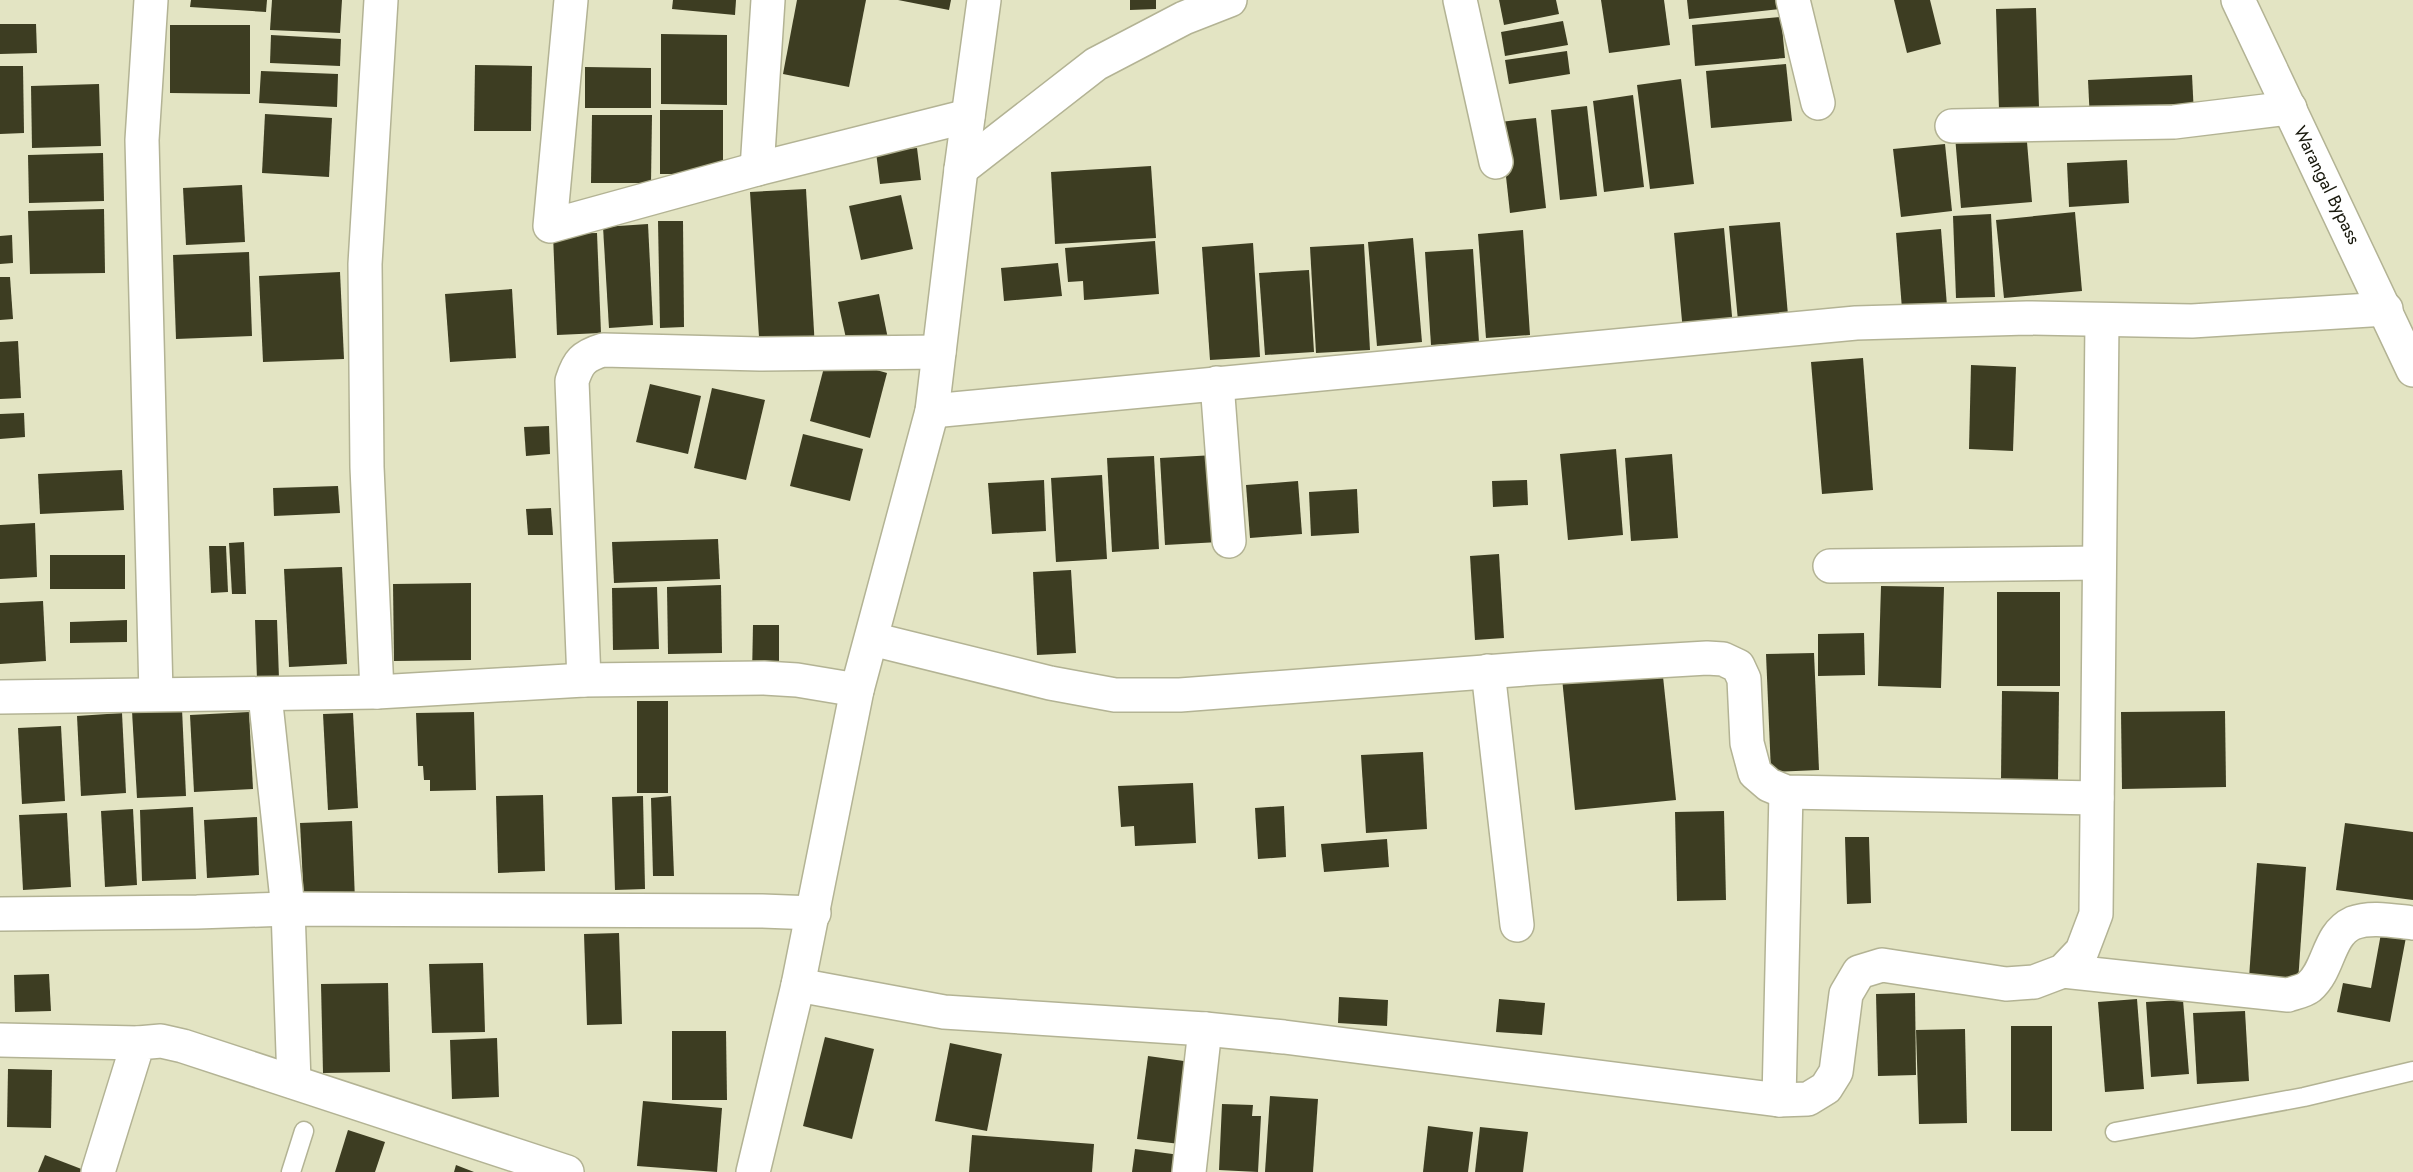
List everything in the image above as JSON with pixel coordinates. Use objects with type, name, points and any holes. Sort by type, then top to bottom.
[{"type":"street","points":[[152,0],[142,140],[156,694]]},
{"type":"street","points":[[377,693],[367,467],[365,264],[381,0]]},
{"type":"street","points":[[571,0],[550,226],[758,169],[968,116]]},
{"type":"street","points":[[758,169],[768,0]]},
{"type":"street","points":[[753,1172],[814,913],[857,690],[932,411],[960,169],[984,0]]},
{"type":"street","points":[[960,169],[1096,64],[1184,18],[1230,0]]},
{"type":"street","points":[[1460,0],[1496,162]]},
{"type":"street","points":[[1793,0],[1818,103]]},
{"type":"street","name":"Warangal Bypass","points":[[2238,0],[2413,370]]},
{"type":"street","points":[[1952,126],[2174,122],[2290,108]]},
{"type":"street","points":[[932,411],[1857,323],[2027,318],[2192,321],[2386,309]]},
{"type":"street","points":[[2063,971],[2082,951],[2096,914],[2102,321]]},
{"type":"street","points":[[584,680],[572,381],[577,366],[588,355],[603,350],[760,354],[939,352]]},
{"type":"street","points":[[1217,383],[1229,541]]},
{"type":"street","points":[[1830,566],[2099,563]]},
{"type":"street","points":[[872,639],[1050,683],[1115,695],[1180,695],[1488,671],[1707,657],[1723,659],[1738,666],[1744,679],[1747,743],[1755,772],[1769,785],[1786,792],[2097,798]]},
{"type":"street","points":[[1488,671],[1517,925]]},
{"type":"street","points":[[0,697],[377,693],[584,680],[764,678],[797,680],[857,690]]},
{"type":"street","points":[[265,695],[288,909],[294,1082]]},
{"type":"street","points":[[1779,1100],[1786,792]]},
{"type":"street","points":[[0,914],[288,909],[762,910],[814,913]]},
{"type":"street","points":[[798,985],[944,1012],[1205,1029],[1779,1100],[1808,1099],[1826,1088],[1836,1072],[1846,994],[1859,972],[1882,964],[2006,984],[2034,981],[2063,971],[2288,995],[2308,988],[2317,976],[2339,932],[2354,923],[2373,919],[2413,922]]},
{"type":"street","points":[[1189,1172],[1205,1029]]},
{"type":"street","points":[[0,1040],[161,1041],[183,1046],[567,1172]]},
{"type":"street","points":[[98,1172],[138,1042]]},
{"type":"lane","points":[[2115,1132],[2304,1096],[2413,1071]]},
{"type":"lane","points":[[291,1172],[304,1131]]},
{"type":"building","points":[[191,0],[267,0],[266,12],[190,7]]},
{"type":"building","points":[[272,0],[342,0],[340,33],[270,30]]},
{"type":"building","points":[[673,0],[736,0],[735,15],[672,9]]},
{"type":"building","points":[[797,0],[866,0],[849,87],[783,74]]},
{"type":"building","points":[[898,0],[951,0],[949,10]]},
{"type":"building","points":[[1130,0],[1156,0],[1156,9],[1130,10]]},
{"type":"building","points":[[1499,0],[1556,0],[1559,14],[1504,25]]},
{"type":"building","points":[[1601,0],[1664,0],[1670,45],[1609,53]]},
{"type":"building","points":[[1687,0],[1779,0],[1780,9],[1689,19]]},
{"type":"building","points":[[1894,0],[1930,0],[1941,44],[1907,53]]},
{"type":"building","points":[[2036,8],[2039,108],[1999,110],[1996,9]]},
{"type":"building","points":[[1781,17],[1785,58],[1695,66],[1692,25]]},
{"type":"building","points":[[1563,21],[1568,45],[1505,56],[1501,32]]},
{"type":"building","points":[[0,24],[36,24],[37,53],[0,54]]},
{"type":"building","points":[[170,25],[250,25],[250,94],[170,93]]},
{"type":"building","points":[[661,34],[727,35],[727,105],[661,104]]},
{"type":"building","points":[[271,35],[341,39],[340,66],[270,63]]},
{"type":"building","points":[[1567,51],[1570,74],[1509,84],[1505,60]]},
{"type":"building","points":[[1786,64],[1792,121],[1711,128],[1706,71]]},
{"type":"building","points":[[475,65],[532,66],[531,131],[474,131]]},
{"type":"building","points":[[0,66],[23,66],[24,133],[0,134]]},
{"type":"building","points":[[585,67],[651,68],[651,108],[585,108]]},
{"type":"building","points":[[261,71],[338,74],[337,107],[259,103]]},
{"type":"building","points":[[2192,75],[2194,115],[2090,121],[2088,80]]},
{"type":"building","points":[[1681,79],[1694,184],[1650,189],[1637,85]]},
{"type":"building","points":[[99,84],[101,146],[32,148],[31,86]]},
{"type":"building","points":[[1633,95],[1644,187],[1604,192],[1593,101]]},
{"type":"building","points":[[1587,106],[1597,196],[1560,200],[1551,110]]},
{"type":"building","points":[[660,110],[723,110],[723,174],[660,174]]},
{"type":"building","points":[[265,114],[332,118],[329,177],[262,173]]},
{"type":"building","points":[[592,115],[652,115],[651,183],[591,183]]},
{"type":"building","points":[[1536,118],[1546,208],[1510,213],[1500,122]]},
{"type":"building","points":[[2026,130],[2032,202],[1961,208],[1955,136]]},
{"type":"building","points":[[1945,144],[1952,211],[1901,217],[1893,149]]},
{"type":"building","points":[[917,148],[921,180],[880,184],[876,152]]},
{"type":"building","points":[[103,153],[104,201],[29,203],[28,155]]},
{"type":"building","points":[[2127,160],[2129,203],[2069,207],[2067,163]]},
{"type":"building","points":[[1151,166],[1156,238],[1055,244],[1051,172]]},
{"type":"building","points":[[242,185],[245,242],[186,245],[183,188]]},
{"type":"building","points":[[806,189],[815,349],[760,353],[750,192]]},
{"type":"building","points":[[901,195],[913,249],[861,260],[849,206]]},
{"type":"building","points":[[104,209],[105,273],[30,274],[28,211]]},
{"type":"building","points":[[2075,212],[2082,291],[2004,298],[1996,220]]},
{"type":"building","points":[[1991,214],[1995,297],[1956,298],[1953,216]]},
{"type":"building","points":[[658,221],[683,221],[684,327],[660,328]]},
{"type":"building","points":[[1780,222],[1789,327],[1739,331],[1729,226]]},
{"type":"building","points":[[648,224],[653,325],[609,328],[603,227]]},
{"type":"building","points":[[1724,228],[1733,327],[1683,332],[1674,233]]},
{"type":"building","points":[[1941,229],[1947,306],[1902,309],[1896,233]]},
{"type":"building","points":[[1523,230],[1530,335],[1486,338],[1478,234]]},
{"type":"building","points":[[597,233],[601,333],[557,335],[553,234]]},
{"type":"building","points":[[12,235],[13,263],[0,264],[0,236]]},
{"type":"building","points":[[1413,238],[1422,342],[1377,346],[1368,242]]},
{"type":"building","points":[[1155,241],[1159,294],[1084,300],[1083,281],[1068,282],[1065,248]]},
{"type":"building","points":[[1253,243],[1260,357],[1210,360],[1202,247]]},
{"type":"building","points":[[1364,244],[1370,350],[1316,353],[1310,247]]},
{"type":"building","points":[[1473,249],[1479,342],[1431,345],[1425,252]]},
{"type":"building","points":[[249,252],[252,336],[176,339],[173,255]]},
{"type":"building","points":[[1058,263],[1062,296],[1004,301],[1001,268]]},
{"type":"building","points":[[1309,270],[1314,352],[1265,355],[1259,273]]},
{"type":"building","points":[[340,272],[344,359],[263,362],[259,276]]},
{"type":"building","points":[[0,277],[10,277],[13,319],[0,320]]},
{"type":"building","points":[[512,289],[516,358],[450,362],[445,294]]},
{"type":"building","points":[[879,294],[889,344],[849,352],[838,302]]},
{"type":"building","points":[[18,341],[21,398],[0,399],[0,342]]},
{"type":"building","points":[[827,356],[887,373],[870,438],[810,421]]},
{"type":"building","points":[[1863,358],[1873,490],[1822,494],[1811,362]]},
{"type":"building","points":[[1971,365],[2016,367],[2013,451],[1969,449]]},
{"type":"building","points":[[650,384],[701,396],[688,454],[636,442]]},
{"type":"building","points":[[712,388],[765,400],[746,480],[694,468]]},
{"type":"building","points":[[24,413],[25,437],[0,439],[0,414]]},
{"type":"building","points":[[549,426],[550,454],[526,456],[524,427]]},
{"type":"building","points":[[803,434],[863,449],[850,501],[790,486]]},
{"type":"building","points":[[1616,449],[1623,535],[1568,540],[1560,454]]},
{"type":"building","points":[[1672,454],[1678,538],[1631,541],[1625,458]]},
{"type":"building","points":[[1215,455],[1219,542],[1165,545],[1160,458]]},
{"type":"building","points":[[1154,456],[1159,549],[1112,552],[1107,458]]},
{"type":"building","points":[[122,470],[124,510],[40,514],[38,474]]},
{"type":"building","points":[[1102,475],[1107,559],[1056,562],[1051,478]]},
{"type":"building","points":[[1044,480],[1046,531],[992,534],[988,483]]},
{"type":"building","points":[[1527,480],[1528,505],[1493,507],[1492,481]]},
{"type":"building","points":[[1298,481],[1302,534],[1250,538],[1246,485]]},
{"type":"building","points":[[338,486],[340,513],[274,516],[273,488]]},
{"type":"building","points":[[1357,489],[1359,533],[1311,536],[1309,492]]},
{"type":"building","points":[[551,508],[553,535],[528,535],[526,509]]},
{"type":"building","points":[[35,523],[37,577],[0,579],[0,525]]},
{"type":"building","points":[[718,539],[720,579],[614,583],[612,542]]},
{"type":"building","points":[[244,542],[246,594],[232,594],[229,543]]},
{"type":"building","points":[[209,546],[226,546],[228,592],[211,593]]},
{"type":"building","points":[[1499,554],[1504,638],[1475,640],[1470,556]]},
{"type":"building","points":[[50,555],[125,555],[125,589],[50,589]]},
{"type":"building","points":[[342,567],[347,664],[289,667],[284,569]]},
{"type":"building","points":[[1071,570],[1076,653],[1037,655],[1033,572]]},
{"type":"building","points":[[471,583],[471,660],[394,661],[393,584]]},
{"type":"building","points":[[721,585],[722,653],[668,654],[667,587]]},
{"type":"building","points":[[1881,586],[1944,587],[1941,688],[1878,686]]},
{"type":"building","points":[[657,587],[659,649],[613,650],[612,588]]},
{"type":"building","points":[[1997,592],[2060,592],[2060,686],[1997,686]]},
{"type":"building","points":[[43,601],[46,661],[0,664],[0,603]]},
{"type":"building","points":[[127,620],[127,642],[70,643],[70,622]]},
{"type":"building","points":[[255,620],[277,620],[279,679],[257,680]]},
{"type":"building","points":[[753,625],[779,625],[779,677],[752,676]]},
{"type":"building","points":[[1864,633],[1865,675],[1818,676],[1818,634]]},
{"type":"building","points":[[1814,653],[1819,770],[1771,772],[1766,654]]},
{"type":"building","points":[[1662,667],[1676,800],[1575,810],[1562,678]]},
{"type":"building","points":[[2002,691],[2059,692],[2058,781],[2001,780]]},
{"type":"building","points":[[637,701],[668,701],[668,793],[637,793]]},
{"type":"building","points":[[182,709],[186,796],[137,798],[132,711]]},
{"type":"building","points":[[2225,711],[2226,787],[2122,789],[2121,712]]},
{"type":"building","points":[[249,712],[253,789],[194,792],[190,715]]},
{"type":"building","points":[[474,712],[476,790],[430,791],[430,780],[424,780],[423,766],[418,766],[416,713]]},
{"type":"building","points":[[122,713],[126,793],[81,796],[77,716]]},
{"type":"building","points":[[353,713],[358,808],[328,810],[323,714]]},
{"type":"building","points":[[61,726],[65,801],[22,804],[18,728]]},
{"type":"building","points":[[1423,752],[1427,829],[1366,833],[1361,755]]},
{"type":"building","points":[[1193,783],[1196,843],[1135,846],[1134,826],[1121,827],[1118,786]]},
{"type":"building","points":[[543,795],[545,871],[498,873],[496,796]]},
{"type":"building","points":[[643,796],[645,889],[615,890],[612,797]]},
{"type":"building","points":[[671,796],[674,876],[653,876],[651,798]]},
{"type":"building","points":[[1284,806],[1286,857],[1258,859],[1255,808]]},
{"type":"building","points":[[193,807],[196,879],[142,881],[140,810]]},
{"type":"building","points":[[133,809],[137,885],[105,887],[101,811]]},
{"type":"building","points":[[1724,811],[1726,900],[1677,901],[1675,812]]},
{"type":"building","points":[[67,813],[71,887],[23,890],[19,815]]},
{"type":"building","points":[[257,817],[259,875],[207,878],[204,820]]},
{"type":"building","points":[[352,821],[355,901],[304,903],[300,823]]},
{"type":"building","points":[[2345,823],[2413,832],[2413,900],[2336,890]]},
{"type":"building","points":[[1845,837],[1869,837],[1871,903],[1847,904]]},
{"type":"building","points":[[1387,839],[1389,867],[1324,872],[1321,844]]},
{"type":"building","points":[[2257,863],[2306,867],[2298,982],[2249,978]]},
{"type":"building","points":[[2382,928],[2407,932],[2390,1022],[2337,1012],[2343,983],[2371,988]]},
{"type":"building","points":[[619,933],[622,1024],[587,1025],[584,934]]},
{"type":"building","points":[[483,963],[485,1032],[432,1033],[429,964]]},
{"type":"building","points":[[49,974],[51,1011],[15,1012],[14,975]]},
{"type":"building","points":[[388,983],[390,1072],[323,1073],[321,984]]},
{"type":"building","points":[[1915,993],[1916,1075],[1878,1076],[1876,994]]},
{"type":"building","points":[[1339,997],[1388,1000],[1387,1026],[1338,1023]]},
{"type":"building","points":[[1499,999],[1545,1003],[1542,1035],[1496,1032]]},
{"type":"building","points":[[2137,999],[2144,1089],[2105,1092],[2098,1002]]},
{"type":"building","points":[[2183,1000],[2189,1074],[2151,1077],[2146,1002]]},
{"type":"building","points":[[2245,1011],[2249,1081],[2197,1084],[2193,1013]]},
{"type":"building","points":[[2011,1026],[2052,1026],[2052,1131],[2011,1131]]},
{"type":"building","points":[[1965,1029],[1967,1123],[1919,1124],[1916,1030]]},
{"type":"building","points":[[672,1031],[726,1031],[727,1100],[672,1100]]},
{"type":"building","points":[[825,1037],[874,1049],[852,1139],[803,1126]]},
{"type":"building","points":[[497,1038],[499,1097],[452,1099],[450,1040]]},
{"type":"building","points":[[950,1043],[1002,1054],[987,1131],[935,1121]]},
{"type":"building","points":[[1148,1056],[1191,1062],[1180,1144],[1137,1139]]},
{"type":"building","points":[[8,1069],[52,1070],[51,1128],[7,1127]]},
{"type":"building","points":[[1270,1096],[1318,1099],[1313,1172],[1265,1172]]},
{"type":"building","points":[[643,1101],[722,1108],[717,1172],[637,1166]]},
{"type":"building","points":[[1222,1104],[1253,1105],[1252,1116],[1261,1116],[1258,1172],[1219,1170]]},
{"type":"building","points":[[1428,1126],[1473,1132],[1468,1172],[1423,1172]]},
{"type":"building","points":[[1480,1127],[1528,1132],[1523,1172],[1475,1172]]},
{"type":"building","points":[[348,1130],[385,1142],[375,1172],[335,1172]]},
{"type":"building","points":[[972,1135],[1094,1144],[1092,1172],[969,1172]]},
{"type":"building","points":[[1135,1149],[1180,1155],[1177,1172],[1132,1172]]},
{"type":"building","points":[[45,1155],[84,1170],[84,1172],[38,1172]]},
{"type":"building","points":[[456,1165],[474,1172],[454,1172]]}]
